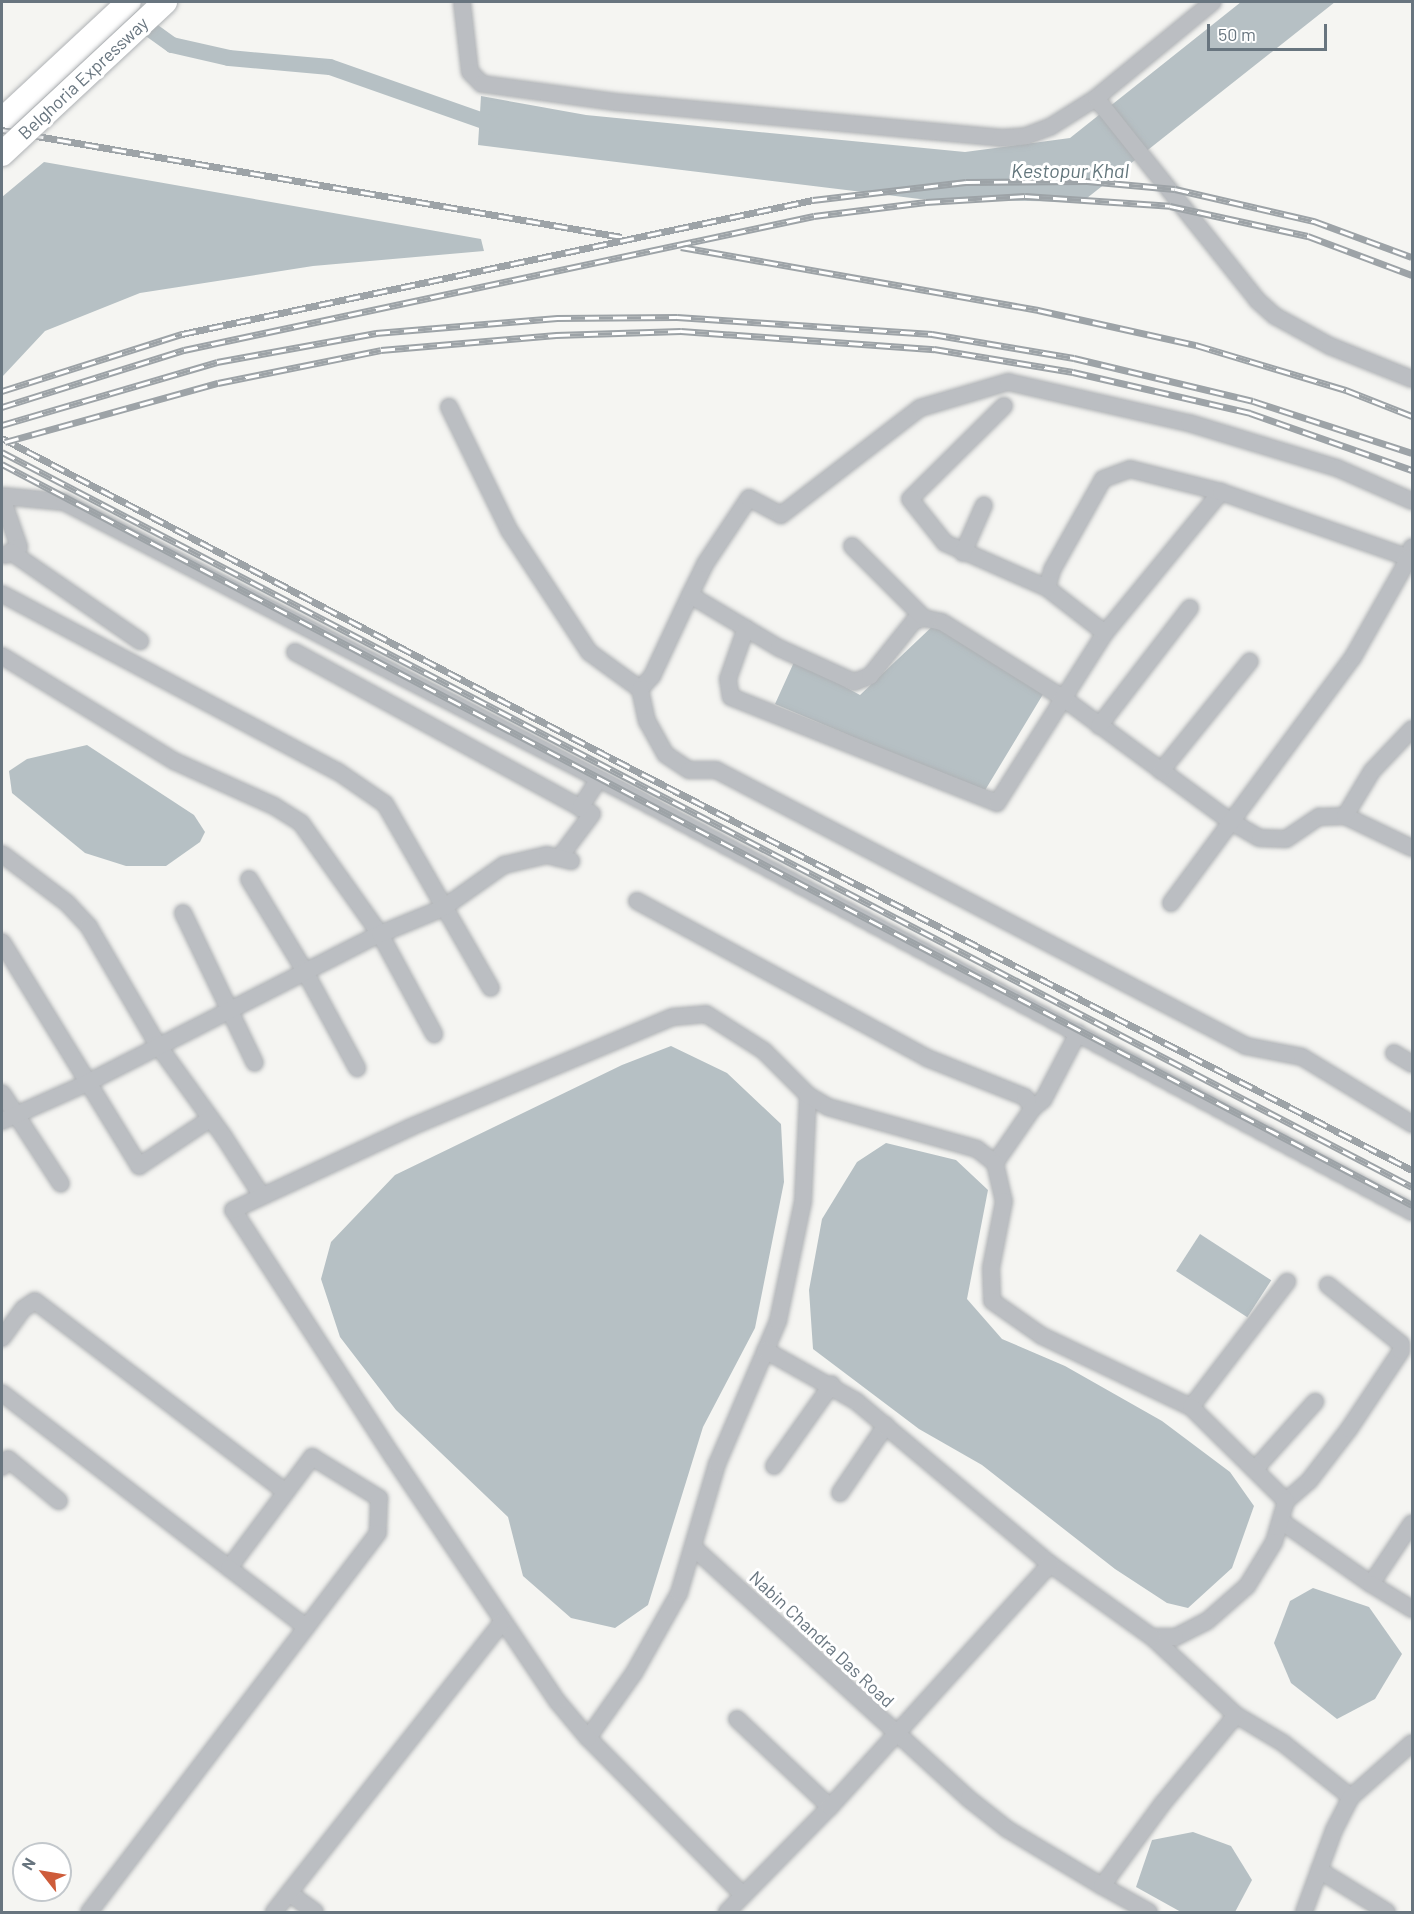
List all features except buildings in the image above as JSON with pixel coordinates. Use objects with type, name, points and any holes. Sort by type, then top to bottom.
[{"type":"highway","name":"Belghoria Expressway","points":[[2,120],[129,2]]},
{"type":"highway","name":"Belghoria Expressway","points":[[2,154],[165,2]]},
{"type":"street","points":[[462,2],[470,72],[482,84],[511,91],[1000,138],[1026,136],[1050,128],[1096,98],[1213,2]]},
{"type":"street","points":[[1096,98],[1257,300],[1275,316],[1330,346],[1413,379]]},
{"type":"street","points":[[640,689],[652,676],[705,564],[749,498],[781,515],[920,408],[1008,382],[1189,423],[1337,468],[1413,501]]},
{"type":"street","points":[[1004,406],[910,499],[945,543],[963,553],[1047,588],[1105,633]]},
{"type":"street","points":[[449,407],[509,530],[589,652],[640,689],[647,722],[665,754],[689,770],[716,770],[1246,1046],[1302,1057],[1413,1124]]},
{"type":"street","points":[[1047,588],[1052,570],[1104,479],[1130,470],[1221,492],[1411,552],[1353,657],[1230,821],[1172,903]]},
{"type":"street","points":[[746,628],[728,679],[731,697],[997,803],[1105,633],[1221,492]]},
{"type":"street","points":[[140,641],[6,554],[19,547],[2,497],[64,502],[599,779],[1413,1212]]},
{"type":"street","points":[[963,553],[984,505]]},
{"type":"street","points":[[852,546],[924,618],[956,628],[1063,698],[1230,821],[1260,838],[1286,839],[1319,817],[1345,816],[1413,848]]},
{"type":"street","points":[[2,594],[359,784],[393,814],[443,908],[491,988]]},
{"type":"street","points":[[690,595],[837,677],[854,682],[870,676],[903,632],[924,618]]},
{"type":"street","points":[[1100,726],[1190,608]]},
{"type":"street","points":[[8,1117],[85,1084],[157,1044],[306,973],[380,934],[443,908],[504,865],[547,855],[565,860],[592,814],[295,652]]},
{"type":"street","points":[[2,656],[174,761],[274,806],[301,823],[380,934],[434,1034]]},
{"type":"street","points":[[1161,771],[1250,661]]},
{"type":"street","points":[[1345,816],[1372,771],[1413,729]]},
{"type":"street","points":[[580,808],[599,779]]},
{"type":"street","points":[[2,854],[67,903],[89,927],[157,1044],[225,1137],[259,1191]]},
{"type":"street","points":[[249,879],[306,973],[357,1068]]},
{"type":"street","points":[[637,901],[927,1058],[1025,1097],[1033,1108]]},
{"type":"street","points":[[183,913],[255,1063]]},
{"type":"street","points":[[2,942],[53,1024],[85,1084],[138,1166],[210,1119]]},
{"type":"street","points":[[735,1907],[557,1701],[233,1209],[259,1191],[673,1017],[706,1014],[737,1030],[764,1051],[808,1095],[828,1107],[977,1149],[995,1163],[1004,1201],[991,1268],[992,1301],[1041,1336],[1191,1407],[1256,1468],[1286,1501]]},
{"type":"street","points":[[995,1163],[1033,1108],[1043,1100],[1066,1063],[1078,1033]]},
{"type":"street","points":[[1394,1053],[1413,1064]]},
{"type":"street","points":[[2,1093],[8,1117],[61,1184]]},
{"type":"street","points":[[588,1738],[633,1673],[679,1593],[717,1464],[778,1322],[803,1200],[808,1095]]},
{"type":"street","points":[[1191,1407],[1287,1282]]},
{"type":"street","points":[[1152,1637],[1175,1637],[1207,1621],[1247,1586],[1274,1542],[1286,1501],[1309,1481],[1349,1430],[1401,1352],[1401,1344],[1328,1285]]},
{"type":"street","points":[[2,1338],[23,1309],[35,1301],[286,1492]]},
{"type":"street","points":[[765,1350],[832,1384],[886,1425],[1050,1564],[1152,1637],[1236,1715],[1283,1743],[1351,1797]]},
{"type":"street","points":[[774,1466],[832,1384]]},
{"type":"street","points":[[2,1393],[306,1627]]},
{"type":"street","points":[[1256,1468],[1315,1402]]},
{"type":"street","points":[[840,1493],[886,1425]]},
{"type":"street","points":[[89,1912],[378,1533],[379,1498],[312,1457],[229,1568]]},
{"type":"street","points":[[2,1467],[8,1459],[59,1501]]},
{"type":"street","points":[[1281,1521],[1371,1584],[1413,1609]]},
{"type":"street","points":[[1371,1584],[1413,1523]]},
{"type":"street","name":"Nabin Chandra Das Road","points":[[693,1547],[894,1732],[830,1807],[735,1907]]},
{"type":"street","points":[[1050,1564],[894,1732],[1007,1829],[1149,1912]]},
{"type":"street","points":[[274,1912],[503,1621]]},
{"type":"street","points":[[1102,1886],[1163,1803],[1236,1715]]},
{"type":"street","points":[[737,1719],[830,1807]]},
{"type":"street","points":[[1304,1912],[1319,1870],[1351,1797],[1413,1743]]},
{"type":"street","points":[[1319,1870],[1387,1912]]},
{"type":"street","points":[[290,1893],[315,1912]]},
{"type":"water","name":"Kestopur Khal","points":[[1241,2],[1335,2],[1082,202],[920,199],[478,145],[481,96],[586,115],[965,152],[1070,138]]},
{"type":"water","points":[[44,162],[481,239],[484,251],[313,266],[140,293],[45,331],[2,377],[2,197]]},
{"type":"water","points":[[938,621],[1048,686],[984,792],[775,704],[795,660],[860,695]]},
{"type":"water","points":[[87,745],[194,815],[205,832],[200,842],[166,866],[126,866],[85,853],[12,793],[9,771],[27,759]]},
{"type":"water","points":[[671,1046],[727,1073],[781,1124],[784,1182],[755,1328],[703,1427],[648,1605],[615,1628],[571,1618],[523,1576],[508,1517],[396,1410],[340,1337],[321,1279],[331,1242],[395,1175],[622,1065]]},
{"type":"water","points":[[886,1143],[956,1160],[988,1190],[967,1299],[1002,1339],[1065,1366],[1162,1421],[1230,1472],[1254,1506],[1232,1568],[1188,1608],[1167,1603],[1115,1569],[982,1465],[919,1429],[813,1349],[809,1290],[822,1219],[857,1162]]},
{"type":"water","points":[[1200,1234],[1271,1280],[1247,1317],[1176,1271]]},
{"type":"water","points":[[1313,1588],[1369,1607],[1402,1654],[1375,1699],[1337,1719],[1291,1683],[1274,1643],[1290,1601]]},
{"type":"water","points":[[1193,1832],[1231,1846],[1252,1880],[1235,1912],[1181,1912],[1136,1887],[1152,1840]]},
{"type":"waterway","points":[[133,17],[172,45],[229,58],[330,67],[500,127]]},
{"type":"railway","points":[[2,130],[622,237]]},
{"type":"railway","points":[[2,391],[182,334],[813,200],[966,182],[1087,181],[1175,189],[1314,221],[1412,257]]},
{"type":"railway","points":[[2,407],[184,350],[814,216],[926,202],[1025,196],[1170,206],[1308,236],[1412,275]]},
{"type":"railway","points":[[681,247],[1038,310],[1196,345],[1346,390],[1412,416]]},
{"type":"railway","points":[[2,425],[217,362],[376,333],[557,318],[677,317],[932,334],[1074,358],[1253,401],[1412,453]]},
{"type":"railway","points":[[5,442],[218,383],[381,350],[556,335],[681,331],[934,349],[1073,372],[1250,413],[1412,470]]},
{"type":"railway","points":[[2,438],[617,761],[1412,1170]]},
{"type":"railway","points":[[2,452],[1412,1187]]},
{"type":"railway","points":[[2,464],[1412,1205]]}]
